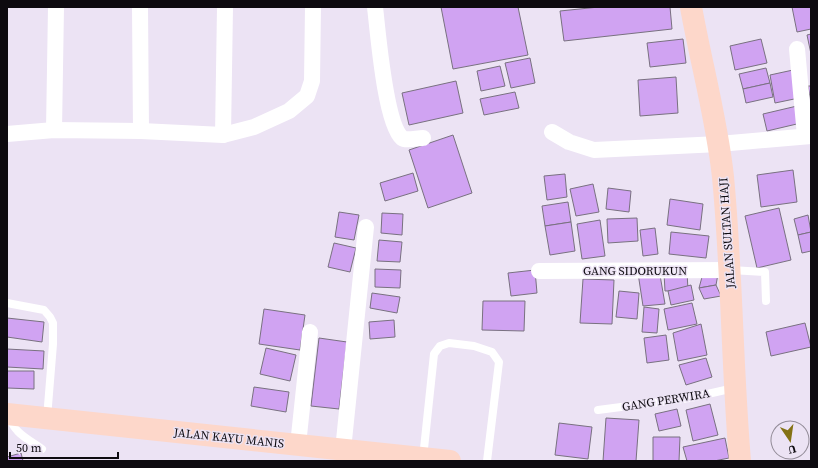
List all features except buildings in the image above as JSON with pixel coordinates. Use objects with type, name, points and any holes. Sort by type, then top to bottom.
[{"type":"street","points":[[54,130],[56,7]]},
{"type":"street","points":[[140,7],[141,131]]},
{"type":"street","points":[[223,136],[225,7]]},
{"type":"street","points":[[7,134],[54,130],[141,131],[223,136],[254,127],[289,111],[307,96],[312,81],[313,7]]},
{"type":"street","points":[[375,7],[386,90],[394,126],[404,139],[423,138]]},
{"type":"street","name":"JALAN SULTAN HAJI","points":[[691,7],[719,144],[730,270],[734,388],[740,461]]},
{"type":"street","points":[[552,132],[569,142],[594,150],[719,144],[808,136],[797,49]]},
{"type":"street","points":[[355,454],[366,227]]},
{"type":"street","name":"GANG SIDORUKUN","points":[[539,271],[730,270]]},
{"type":"street","points":[[298,445],[310,332]]},
{"type":"street","name":"JALAN KAYU MANIS","points":[[8,414],[298,445],[355,454],[450,461]]},
{"type":"lane","points":[[730,270],[765,272],[766,301]]},
{"type":"lane","points":[[7,303],[44,310],[50,317],[52,323],[53,344],[46,418]]},
{"type":"lane","points":[[423,460],[434,354],[440,346],[449,342],[474,346],[492,352],[500,362],[487,461]]},
{"type":"lane","name":"GANG PERWIRA","points":[[598,410],[690,398],[734,388]]},
{"type":"lane","points":[[8,414],[11,424],[21,434],[42,449]]}]
